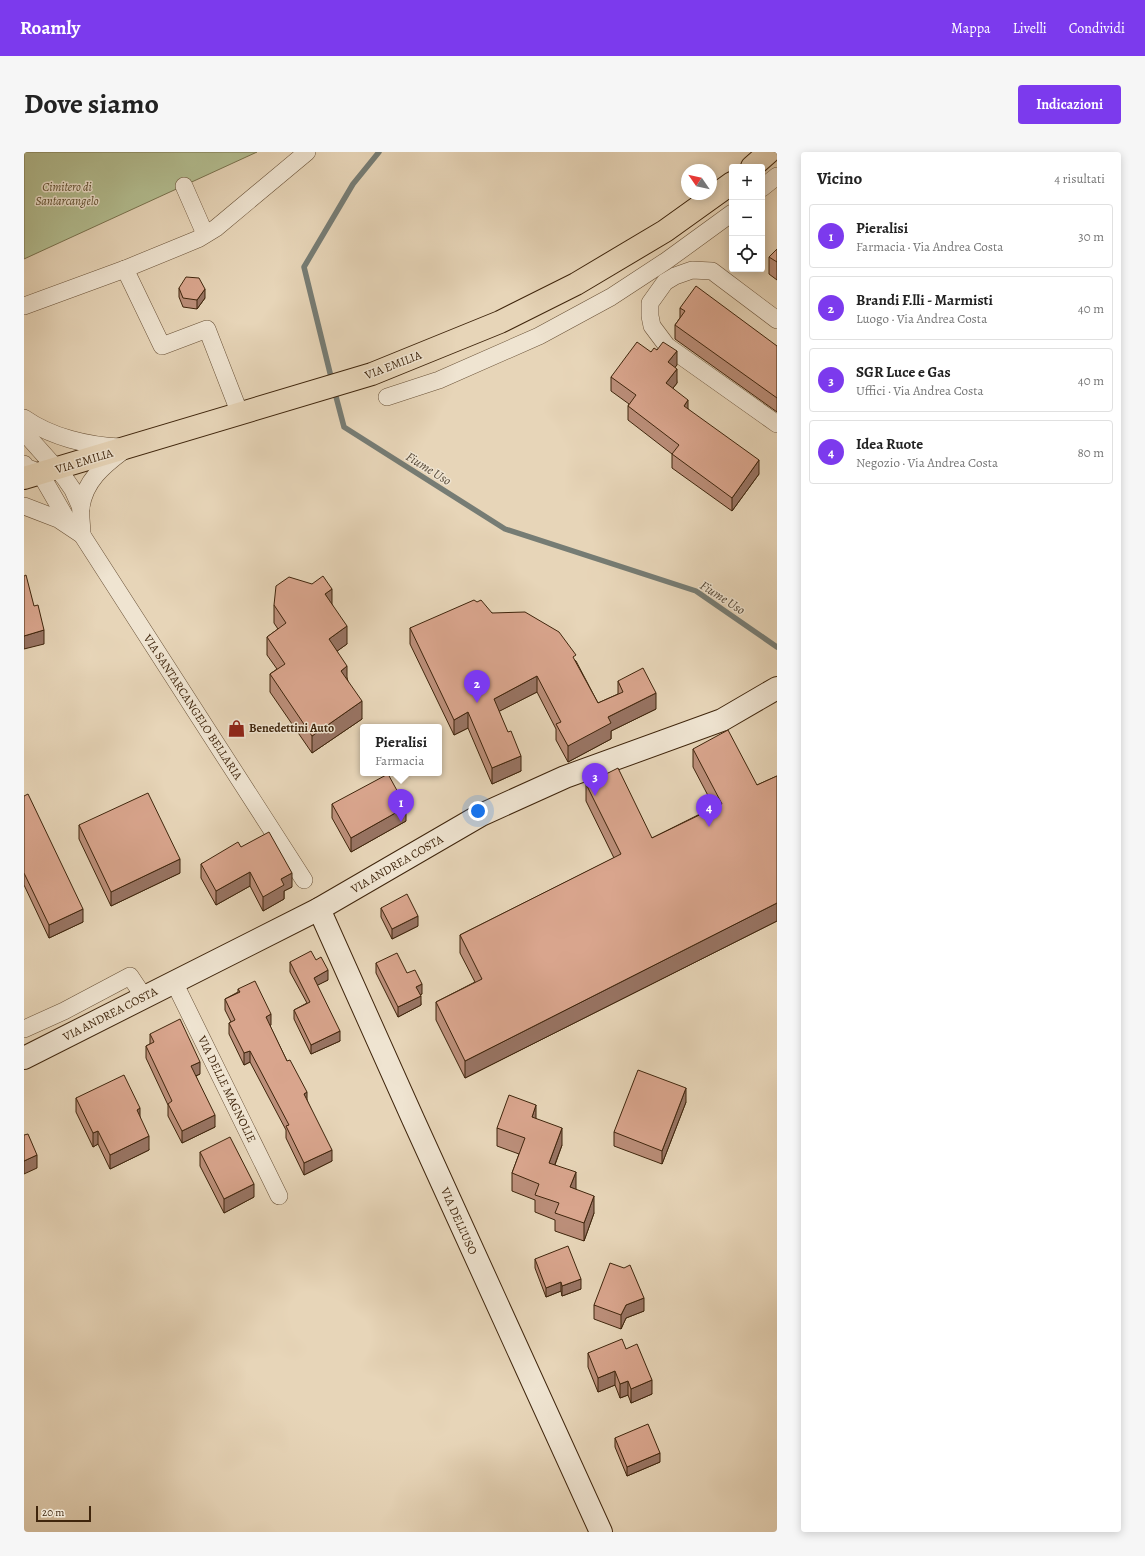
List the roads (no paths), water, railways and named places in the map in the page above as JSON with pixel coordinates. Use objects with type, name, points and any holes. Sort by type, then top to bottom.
[{"type":"main road","points":[[755,164],[769,152]]},
{"type":"main road","name":"VIA EMILIA","points":[[36,471],[129,447],[240,414],[372,374],[420,355],[500,322],[576,284],[665,231],[729,185]]},
{"type":"street","points":[[24,306],[125,269],[202,237],[216,228],[307,152]]},
{"type":"street","points":[[765,186],[777,176]]},
{"type":"street","points":[[184,186],[202,237]]},
{"type":"street","points":[[387,396],[439,380],[539,336],[611,297],[666,261],[729,215]]},
{"type":"street","points":[[125,269],[162,346],[207,329],[240,414]]},
{"type":"street","points":[[777,320],[712,271],[692,270],[675,276],[665,282],[650,303],[652,326],[667,346],[777,424]]},
{"type":"street","points":[[24,418],[36,426],[57,435],[110,447],[129,447]]},
{"type":"street","name":"VIA SANTARCANGELO BELLARIA","points":[[24,429],[30,438],[36,471],[77,531],[304,880]]},
{"type":"street","name":"VIA SANTARCANGELO BELLARIA","points":[[77,531],[86,488],[94,476],[109,462],[129,447]]},
{"type":"street","name":"VIA SANTARCANGELO BELLARIA","points":[[36,471],[73,490],[81,508]]},
{"type":"street","name":"VIA SANTARCANGELO BELLARIA","points":[[24,506],[58,519],[77,531]]},
{"type":"street","name":"VIA ANDREA COSTA","points":[[24,1058],[319,909],[481,815],[565,777],[722,720],[777,688]]},
{"type":"street","name":"VIA DELL'USO","points":[[319,909],[601,1532]]},
{"type":"street","points":[[24,1029],[64,1011],[130,976],[144,997]]},
{"type":"street","name":"VIA DELLE MAGNOLIE","points":[[174,982],[279,1196]]},
{"type":"waterway","name":"Fiume Uso","points":[[332,381],[304,267],[353,184],[379,152]]},
{"type":"waterway","name":"Fiume Uso","points":[[334,389],[344,427],[505,529],[696,591],[777,647]]},
{"type":"place","name":"Brandi F.lli - Marmisti","points":[[477,703]]},
{"type":"place","name":"Benedettini Auto","points":[[236,728]]},
{"type":"place","name":"SGR Luce e Gas","points":[[595,796]]},
{"type":"place","name":"Pieralisi","points":[[401,822]]},
{"type":"place","name":"Idea Ruote","points":[[709,827]]},
{"type":"park label","name":"Cimitero di Santarcangelo","points":[[67,194]]}]
